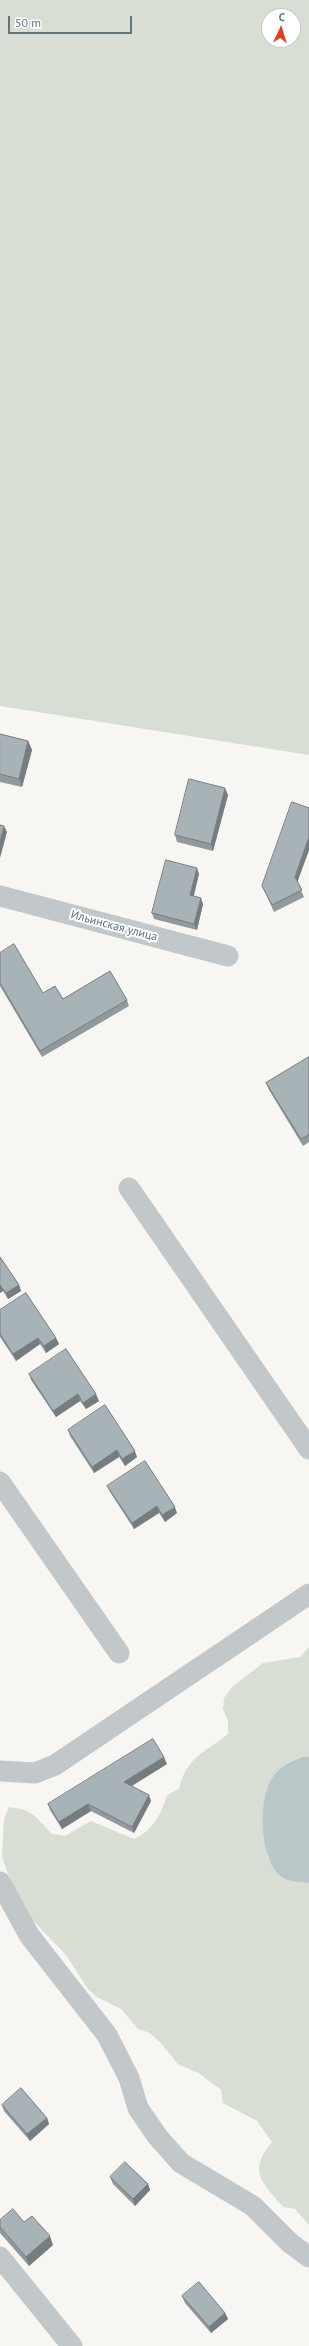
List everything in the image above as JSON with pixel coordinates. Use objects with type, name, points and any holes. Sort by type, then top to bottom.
[{"type":"street","name":"Ильинская улица","points":[[0,896],[228,956]]},
{"type":"street","points":[[129,1188],[309,1449]]},
{"type":"street","points":[[0,1482],[119,1653]]},
{"type":"street","points":[[0,1771],[35,1773],[55,1765],[309,1594]]},
{"type":"street","points":[[0,1882],[29,1935],[106,2035],[128,2078],[138,2108],[157,2136],[181,2163],[253,2206],[290,2243],[309,2257]]},
{"type":"street","points":[[0,2257],[72,2346]]},
{"type":"shaded area","points":[[0,0],[309,0],[309,755],[0,706]]},
{"type":"shaded area","points":[[309,1647],[309,1757],[303,1757],[267,1856],[275,1869],[284,1877],[294,1881],[309,1883],[309,2225],[295,2209],[283,2207],[260,2176],[260,2161],[264,2152],[272,2142],[257,2121],[223,2103],[221,2090],[200,2074],[178,2064],[160,2042],[150,2033],[138,2029],[121,2009],[97,1997],[88,1989],[66,1955],[20,1907],[2,1857],[4,1819],[9,1807],[22,1809],[34,1815],[52,1834],[65,1836],[91,1821],[134,1839],[141,1835],[151,1826],[159,1815],[167,1795],[179,1789],[182,1778],[192,1762],[228,1734],[228,1721],[223,1709],[224,1698],[232,1687],[263,1663],[300,1657]]},
{"type":"shaded area","points":[[303,1757],[309,1757],[309,1883],[295,1882],[285,1879],[274,1869],[265,1845],[263,1831],[264,1802],[271,1780],[281,1768]]},
{"type":"building","points":[[0,734],[28,741],[19,779],[0,774]]},
{"type":"building","points":[[189,779],[225,788],[211,844],[175,835]]},
{"type":"building","points":[[292,802],[309,808],[309,837],[295,877],[302,890],[272,905],[262,886]]},
{"type":"building","points":[[0,825],[4,826],[0,842]]},
{"type":"building","points":[[166,860],[197,868],[190,895],[201,898],[194,924],[152,913]]},
{"type":"building","points":[[14,944],[43,993],[55,986],[63,999],[110,971],[127,1000],[40,1051],[0,983],[0,953]]},
{"type":"building","points":[[309,1057],[309,1135],[301,1139],[266,1083]]},
{"type":"building","points":[[0,1257],[19,1285],[6,1293],[0,1285]]},
{"type":"building","points":[[26,1293],[56,1338],[44,1346],[38,1338],[13,1354],[0,1334],[0,1310]]},
{"type":"building","points":[[66,1349],[96,1394],[83,1403],[78,1394],[53,1411],[29,1374]]},
{"type":"building","points":[[105,1405],[135,1451],[122,1459],[117,1450],[92,1467],[68,1430]]},
{"type":"building","points":[[145,1461],[175,1507],[162,1515],[157,1506],[132,1523],[107,1486]]},
{"type":"building","points":[[153,1739],[164,1757],[124,1782],[149,1795],[132,1827],[88,1804],[59,1822],[48,1804]]},
{"type":"building","points":[[21,2088],[47,2118],[27,2134],[2,2105]]},
{"type":"building","points":[[125,2162],[148,2184],[133,2199],[110,2177]]},
{"type":"building","points":[[13,2209],[24,2222],[32,2216],[50,2236],[26,2257],[0,2227],[0,2220]]},
{"type":"building","points":[[199,2282],[225,2313],[209,2327],[182,2296]]}]
